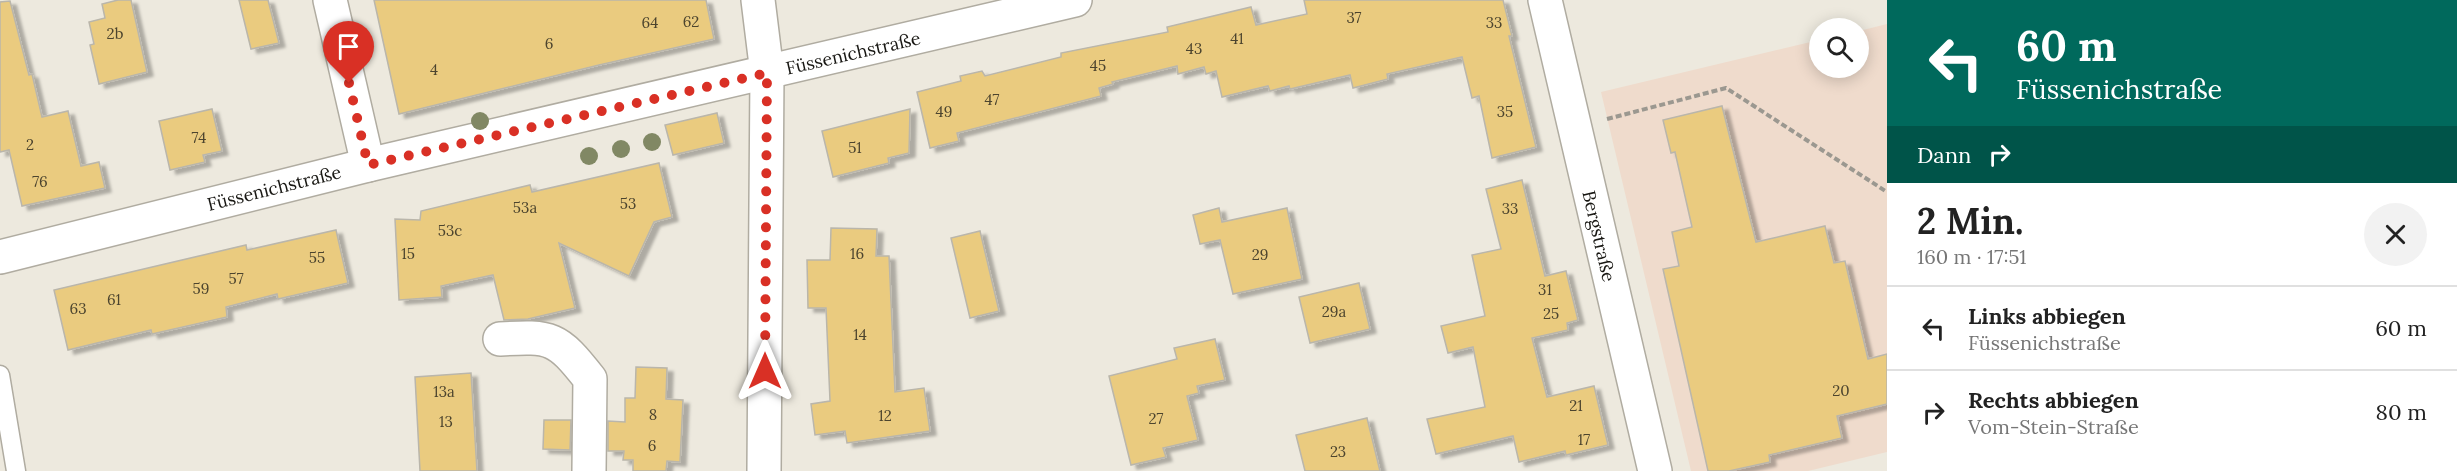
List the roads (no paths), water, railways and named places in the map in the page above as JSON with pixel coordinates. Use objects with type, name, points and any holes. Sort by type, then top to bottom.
[{"type":"street","points":[[330,0],[368,165]]},
{"type":"street","points":[[758,0],[767,73],[764,471]]},
{"type":"street","name":"Füssenichstraße","points":[[0,257],[368,165],[1075,0]]},
{"type":"street","name":"Bergstraße","points":[[1545,0],[1655,471]]},
{"type":"street","points":[[500,339],[538,337],[553,341],[569,353],[590,379],[589,471]]},
{"type":"lane","points":[[0,375],[16,471]]}]
